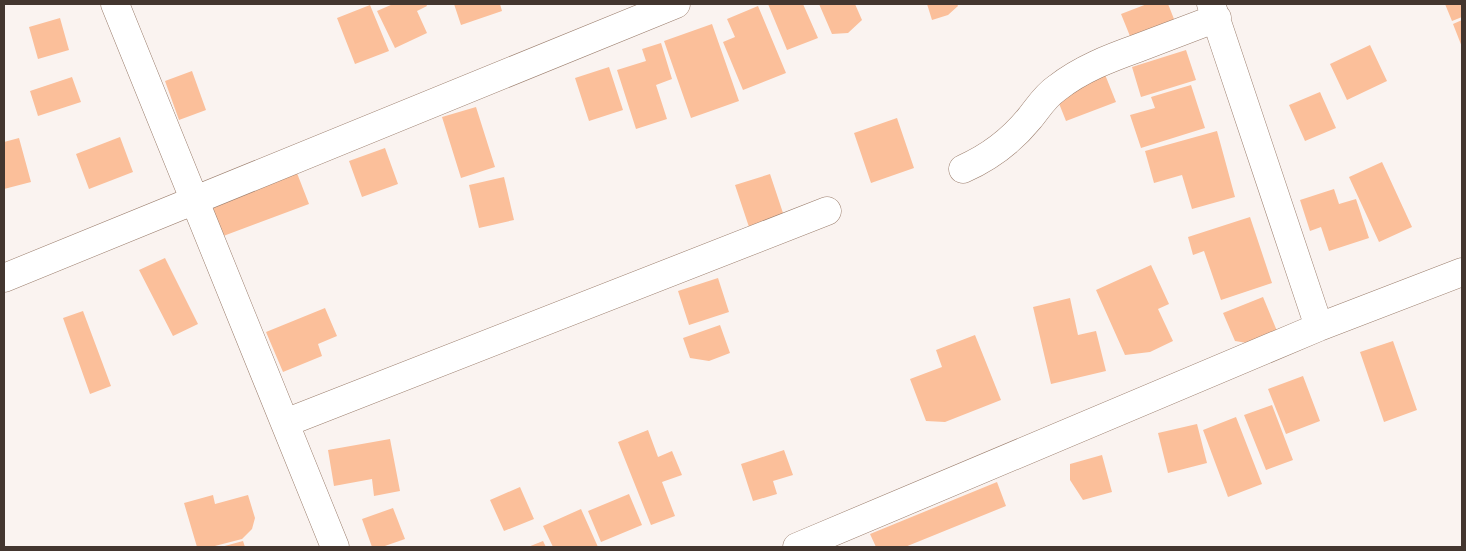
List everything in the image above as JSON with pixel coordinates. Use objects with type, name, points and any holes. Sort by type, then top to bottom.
[{"type":"street","points":[[115,4],[336,547]]},
{"type":"street","points":[[4,278],[676,4]]},
{"type":"street","points":[[963,169],[982,161],[1014,136],[1055,88],[1076,74],[1214,11],[1319,327]]},
{"type":"street","points":[[285,423],[828,211]]},
{"type":"street","points":[[797,547],[1319,327],[1462,272]]},
{"type":"building","points":[[393,4],[426,4],[427,6],[417,11],[427,33],[395,48],[377,11]]},
{"type":"building","points":[[454,4],[500,4],[502,11],[461,25]]},
{"type":"building","points":[[768,4],[803,4],[818,38],[787,50]]},
{"type":"building","points":[[819,4],[855,4],[862,20],[848,33],[832,34]]},
{"type":"building","points":[[927,4],[957,4],[958,6],[948,15],[932,20]]},
{"type":"building","points":[[1147,4],[1168,4],[1176,24],[1132,41],[1121,14]]},
{"type":"building","points":[[1445,4],[1462,4],[1462,17],[1452,21]]},
{"type":"building","points":[[370,5],[389,51],[355,64],[337,18]]},
{"type":"building","points":[[758,6],[786,73],[743,90],[723,42],[735,37],[727,19]]},
{"type":"building","points":[[60,18],[69,50],[38,59],[29,27]]},
{"type":"building","points":[[1462,20],[1462,47],[1453,24]]},
{"type":"building","points":[[712,24],[739,101],[691,118],[664,41]]},
{"type":"building","points":[[661,43],[672,79],[656,85],[667,119],[636,129],[617,70],[646,61],[642,49]]},
{"type":"building","points":[[1370,45],[1387,81],[1347,100],[1330,64]]},
{"type":"building","points":[[1186,50],[1196,80],[1141,97],[1132,67]]},
{"type":"building","points":[[609,67],[623,110],[589,121],[575,78]]},
{"type":"building","points":[[192,71],[206,110],[179,120],[165,81]]},
{"type":"building","points":[[1104,72],[1116,102],[1066,121],[1054,91]]},
{"type":"building","points":[[72,77],[81,102],[38,116],[30,91]]},
{"type":"building","points":[[1191,85],[1205,128],[1141,148],[1130,115],[1155,108],[1151,97]]},
{"type":"building","points":[[1320,92],[1336,128],[1305,141],[1289,105]]},
{"type":"building","points":[[476,107],[495,167],[461,178],[442,117]]},
{"type":"building","points":[[897,118],[914,168],[871,183],[854,133]]},
{"type":"building","points":[[1217,131],[1235,197],[1192,209],[1182,175],[1154,183],[1145,151]]},
{"type":"building","points":[[120,137],[133,172],[89,189],[76,154]]},
{"type":"building","points":[[19,138],[31,182],[4,189],[4,142]]},
{"type":"building","points":[[385,148],[398,184],[362,197],[349,161]]},
{"type":"building","points":[[1382,162],[1412,227],[1379,242],[1349,177]]},
{"type":"building","points":[[295,168],[309,204],[218,238],[204,202]]},
{"type":"building","points":[[770,174],[787,225],[752,236],[735,185]]},
{"type":"building","points":[[504,177],[514,220],[479,228],[469,185]]},
{"type":"building","points":[[1334,189],[1339,204],[1356,199],[1369,238],[1329,251],[1321,227],[1310,231],[1300,200]]},
{"type":"building","points":[[1250,217],[1272,283],[1221,300],[1204,251],[1193,255],[1188,237]]},
{"type":"building","points":[[165,258],[198,324],[173,336],[139,270]]},
{"type":"building","points":[[1151,265],[1169,304],[1158,309],[1173,341],[1150,352],[1125,355],[1096,290]]},
{"type":"building","points":[[718,278],[729,312],[689,325],[678,291]]},
{"type":"building","points":[[1263,297],[1277,331],[1247,343],[1235,341],[1223,313]]},
{"type":"building","points":[[1070,298],[1078,335],[1096,331],[1106,371],[1051,384],[1033,307]]},
{"type":"building","points":[[325,308],[337,336],[318,344],[322,356],[283,372],[266,332]]},
{"type":"building","points":[[83,311],[111,386],[90,394],[63,318]]},
{"type":"building","points":[[720,325],[730,353],[709,361],[690,358],[683,338]]},
{"type":"building","points":[[975,335],[1001,400],[945,422],[926,421],[910,379],[942,367],[936,350]]},
{"type":"building","points":[[1393,341],[1417,410],[1384,422],[1360,352]]},
{"type":"building","points":[[1303,376],[1320,421],[1286,434],[1268,389]]},
{"type":"building","points":[[1272,405],[1293,460],[1266,470],[1244,415]]},
{"type":"building","points":[[1236,417],[1262,484],[1228,497],[1203,430]]},
{"type":"building","points":[[1197,424],[1207,463],[1168,473],[1158,433]]},
{"type":"building","points":[[648,430],[658,457],[672,451],[682,475],[662,482],[675,516],[651,525],[618,442]]},
{"type":"building","points":[[390,439],[400,491],[374,496],[372,479],[334,486],[328,450]]},
{"type":"building","points":[[784,450],[793,475],[773,481],[777,494],[753,501],[741,464]]},
{"type":"building","points":[[1102,455],[1112,492],[1083,500],[1070,480],[1070,464]]},
{"type":"building","points":[[997,482],[1006,506],[905,547],[876,547],[870,534]]},
{"type":"building","points":[[520,487],[534,519],[504,531],[490,500]]},
{"type":"building","points":[[629,494],[642,525],[601,542],[588,511]]},
{"type":"building","points":[[213,495],[215,504],[248,495],[255,518],[252,529],[242,539],[211,547],[197,547],[184,503]]},
{"type":"building","points":[[393,508],[405,539],[382,547],[372,547],[362,519]]},
{"type":"building","points":[[581,509],[598,547],[553,547],[543,526]]},
{"type":"building","points":[[243,541],[245,547],[221,547]]},
{"type":"building","points":[[543,541],[546,547],[528,547]]}]
